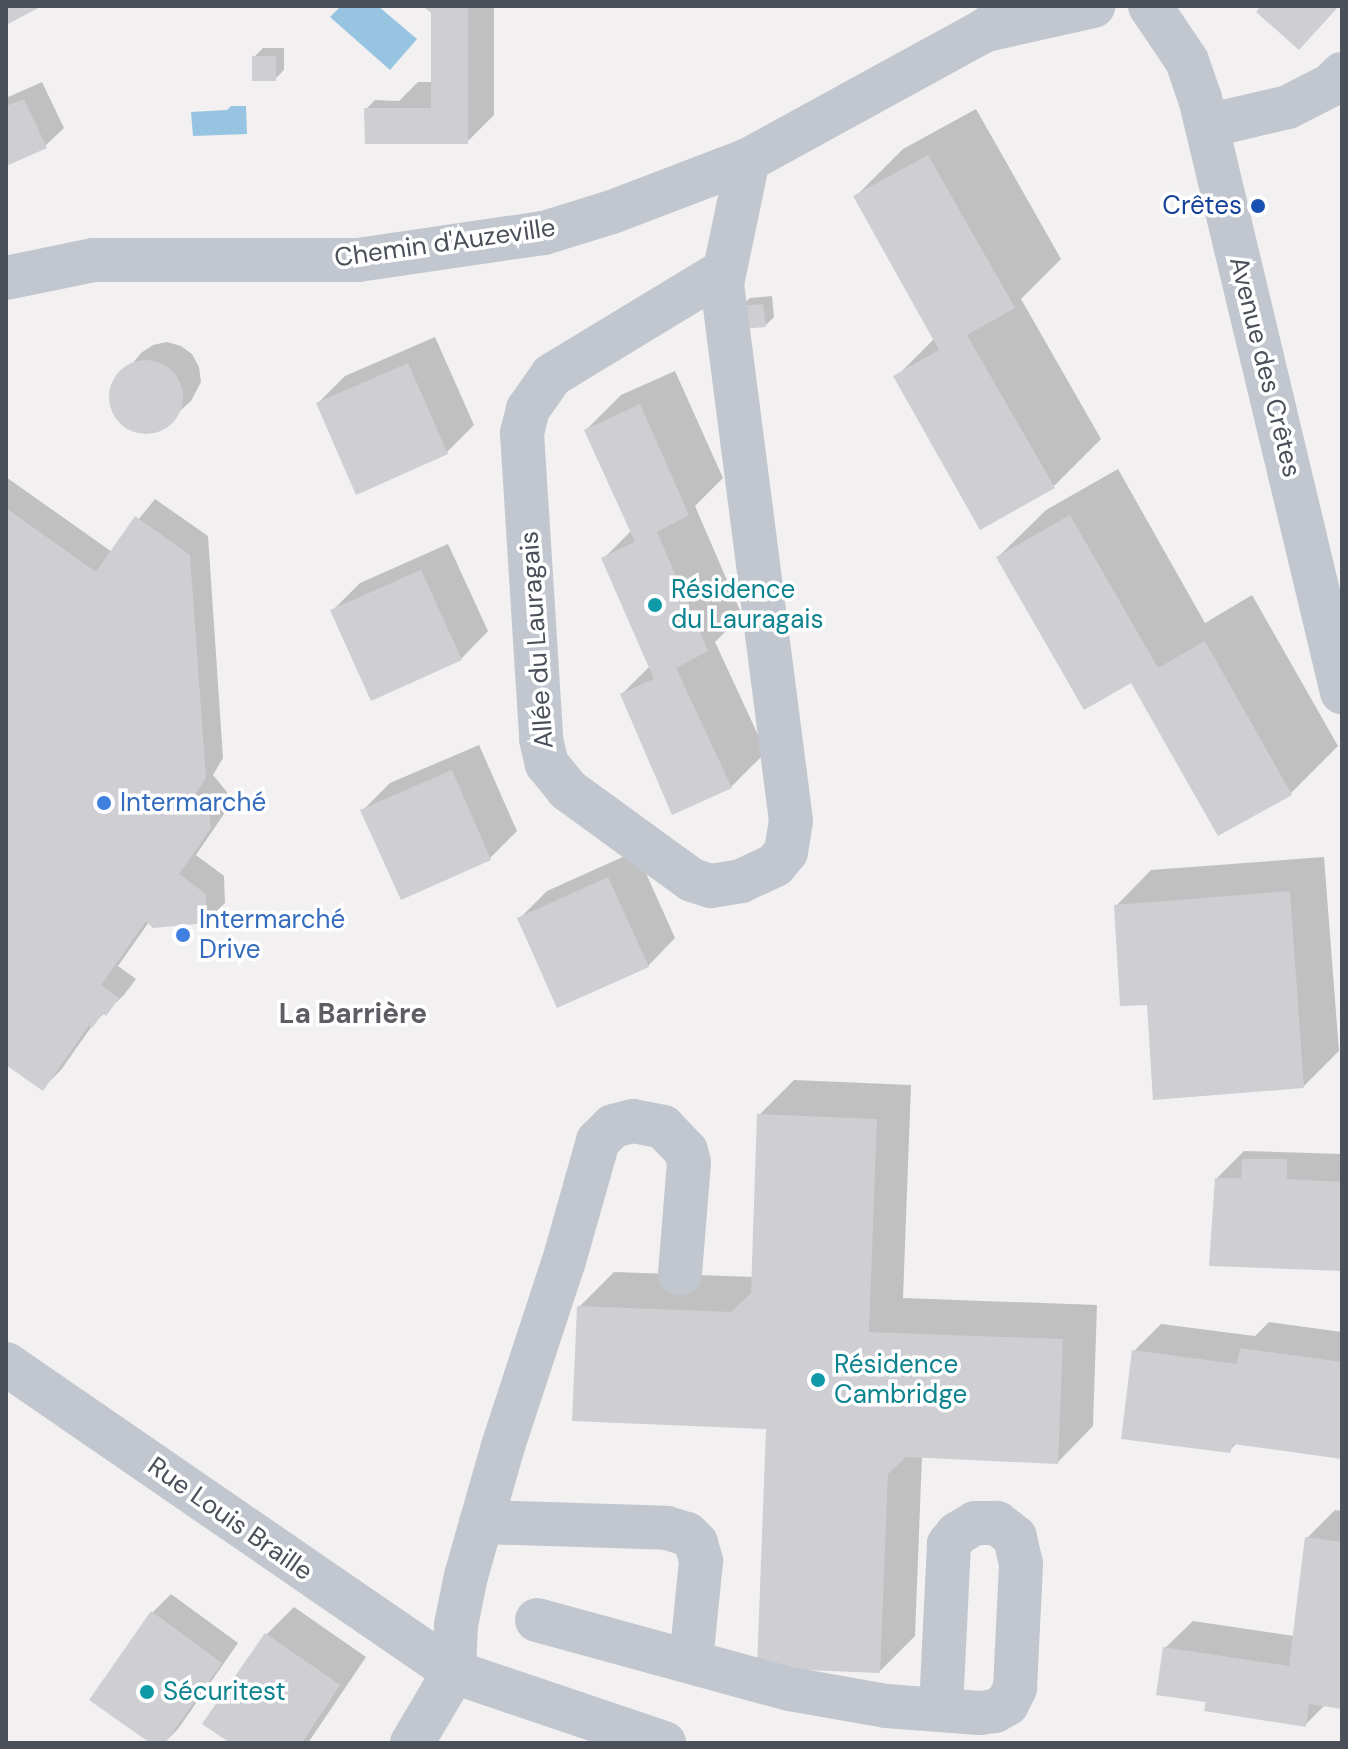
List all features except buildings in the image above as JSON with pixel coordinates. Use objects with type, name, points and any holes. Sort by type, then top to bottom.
[{"type":"street","name":"Chemin d'Auzeville","points":[[6,278],[94,260],[358,260],[544,233],[612,212],[748,160],[978,21],[1093,6]]},
{"type":"street","name":"Avenue des Crêtes","points":[[1150,6],[1187,61],[1207,126],[1342,692]]},
{"type":"street","points":[[1207,126],[1288,107],[1331,85],[1342,74]]},
{"type":"street","name":"Allée du Lauragais","points":[[722,272],[552,375],[528,409],[522,433],[540,731],[547,764],[568,790],[692,880],[711,886],[741,881],[775,865],[786,852],[791,821],[724,317],[722,272],[748,160]]},
{"type":"street","points":[[412,1743],[454,1672],[456,1625],[481,1522],[564,1261],[598,1141],[613,1126],[633,1121],[663,1127],[686,1151],[689,1162],[680,1274]]},
{"type":"street","name":"Rue Louis Braille","points":[[6,1364],[454,1672],[664,1743]]},
{"type":"street","points":[[481,1522],[667,1528],[687,1534],[696,1543],[701,1561],[691,1661]]},
{"type":"street","points":[[537,1620],[790,1689],[886,1706],[941,1710]]},
{"type":"water","points":[[341,6],[378,6],[417,39],[390,70],[330,17]]},
{"type":"water","points":[[231,106],[246,106],[247,134],[193,136],[191,112],[227,110]]},
{"type":"place","name":"Crêtes","points":[[1258,206]]},
{"type":"place","name":"Résidence du Lauragais","points":[[655,605]]},
{"type":"place","name":"Intermarché","points":[[104,803]]},
{"type":"place","name":"Intermarché Drive","points":[[183,935]]},
{"type":"place","name":"Résidence Cambridge","points":[[818,1380]]},
{"type":"place","name":"Sécuritest","points":[[147,1692]]},
{"type":"district","name":"La Barrière","points":[[353,1014]]}]
